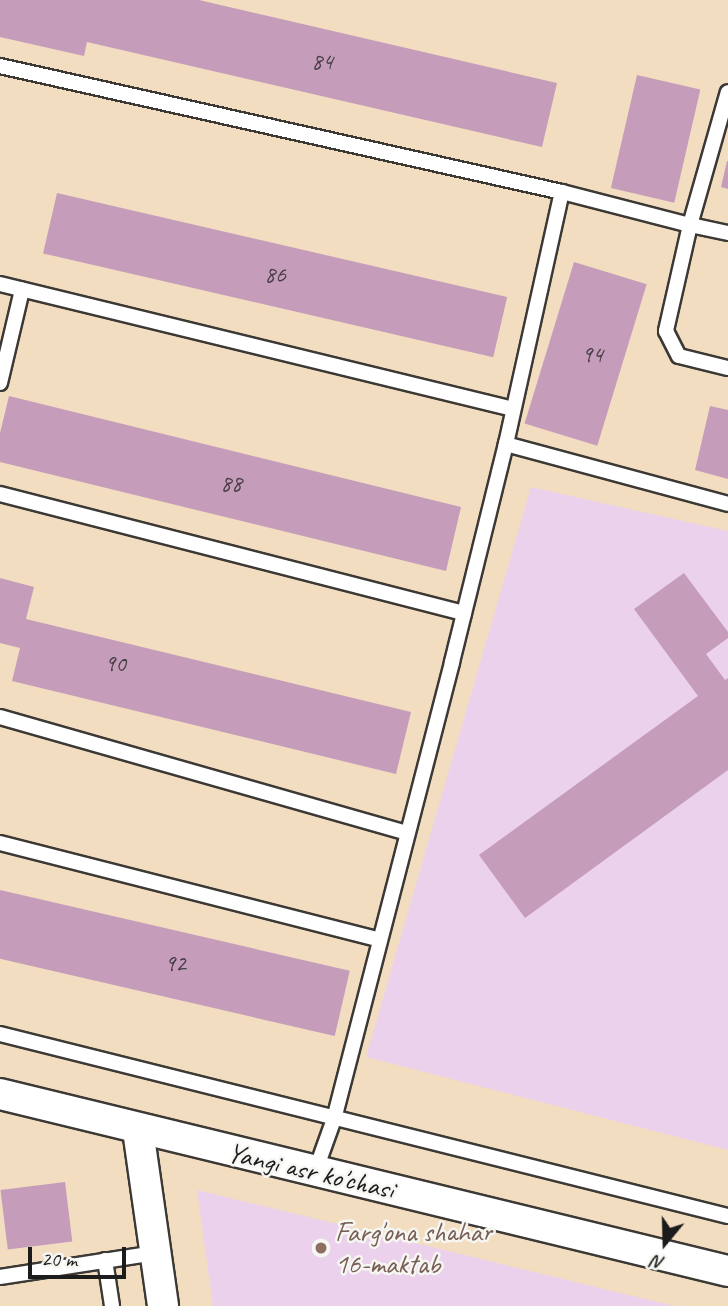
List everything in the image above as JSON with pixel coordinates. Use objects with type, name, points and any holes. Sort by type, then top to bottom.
[{"type":"street","name":"Yangi asr ko'chasi","points":[[0,1094],[138,1130],[728,1270]]},
{"type":"street","points":[[138,1130],[163,1306]]},
{"type":"lane","points":[[0,66],[562,192],[728,233]]},
{"type":"lane","points":[[728,92],[690,225],[666,331],[679,356],[728,368]]},
{"type":"lane","points":[[315,1172],[334,1119],[378,939],[464,613],[506,444],[562,192]]},
{"type":"lane","points":[[0,284],[513,409]]},
{"type":"lane","points":[[0,383],[22,290]]},
{"type":"lane","points":[[506,444],[728,504]]},
{"type":"lane","points":[[0,494],[464,613]]},
{"type":"lane","points":[[0,717],[406,833]]},
{"type":"lane","points":[[0,843],[378,939]]},
{"type":"lane","points":[[0,1034],[728,1216]]},
{"type":"lane","points":[[0,1277],[155,1253]]},
{"type":"lane","points":[[105,1260],[112,1306]]},
{"type":"shaded area","points":[[531,487],[728,531],[728,1150],[366,1057]]},
{"type":"shaded area","name":"Farg'ona shahar 16-maktab","points":[[197,1190],[674,1306],[213,1306]]},
{"type":"building","points":[[0,0],[199,0],[557,83],[542,147],[87,42],[84,56],[0,37]]},
{"type":"building","points":[[637,75],[700,90],[674,203],[611,188]]},
{"type":"building","points":[[728,161],[728,189],[721,187]]},
{"type":"building","points":[[57,193],[507,297],[493,357],[43,253]]},
{"type":"building","points":[[574,262],[647,284],[597,446],[525,424]]},
{"type":"building","points":[[9,396],[461,507],[446,571],[0,462],[0,433]]},
{"type":"building","points":[[710,406],[728,410],[728,479],[695,470]]},
{"type":"building","points":[[684,573],[728,632],[728,638],[706,654],[725,680],[728,678],[728,770],[525,918],[479,855],[698,696],[634,609]]},
{"type":"building","points":[[0,578],[34,587],[26,619],[411,712],[396,774],[12,681],[20,648],[0,643]]},
{"type":"building","points":[[0,890],[350,971],[335,1036],[0,959]]},
{"type":"building","points":[[65,1182],[72,1242],[8,1249],[0,1190]]},
{"type":"place","name":"Farg'ona shahar 16-maktab","points":[[321,1248]]}]
